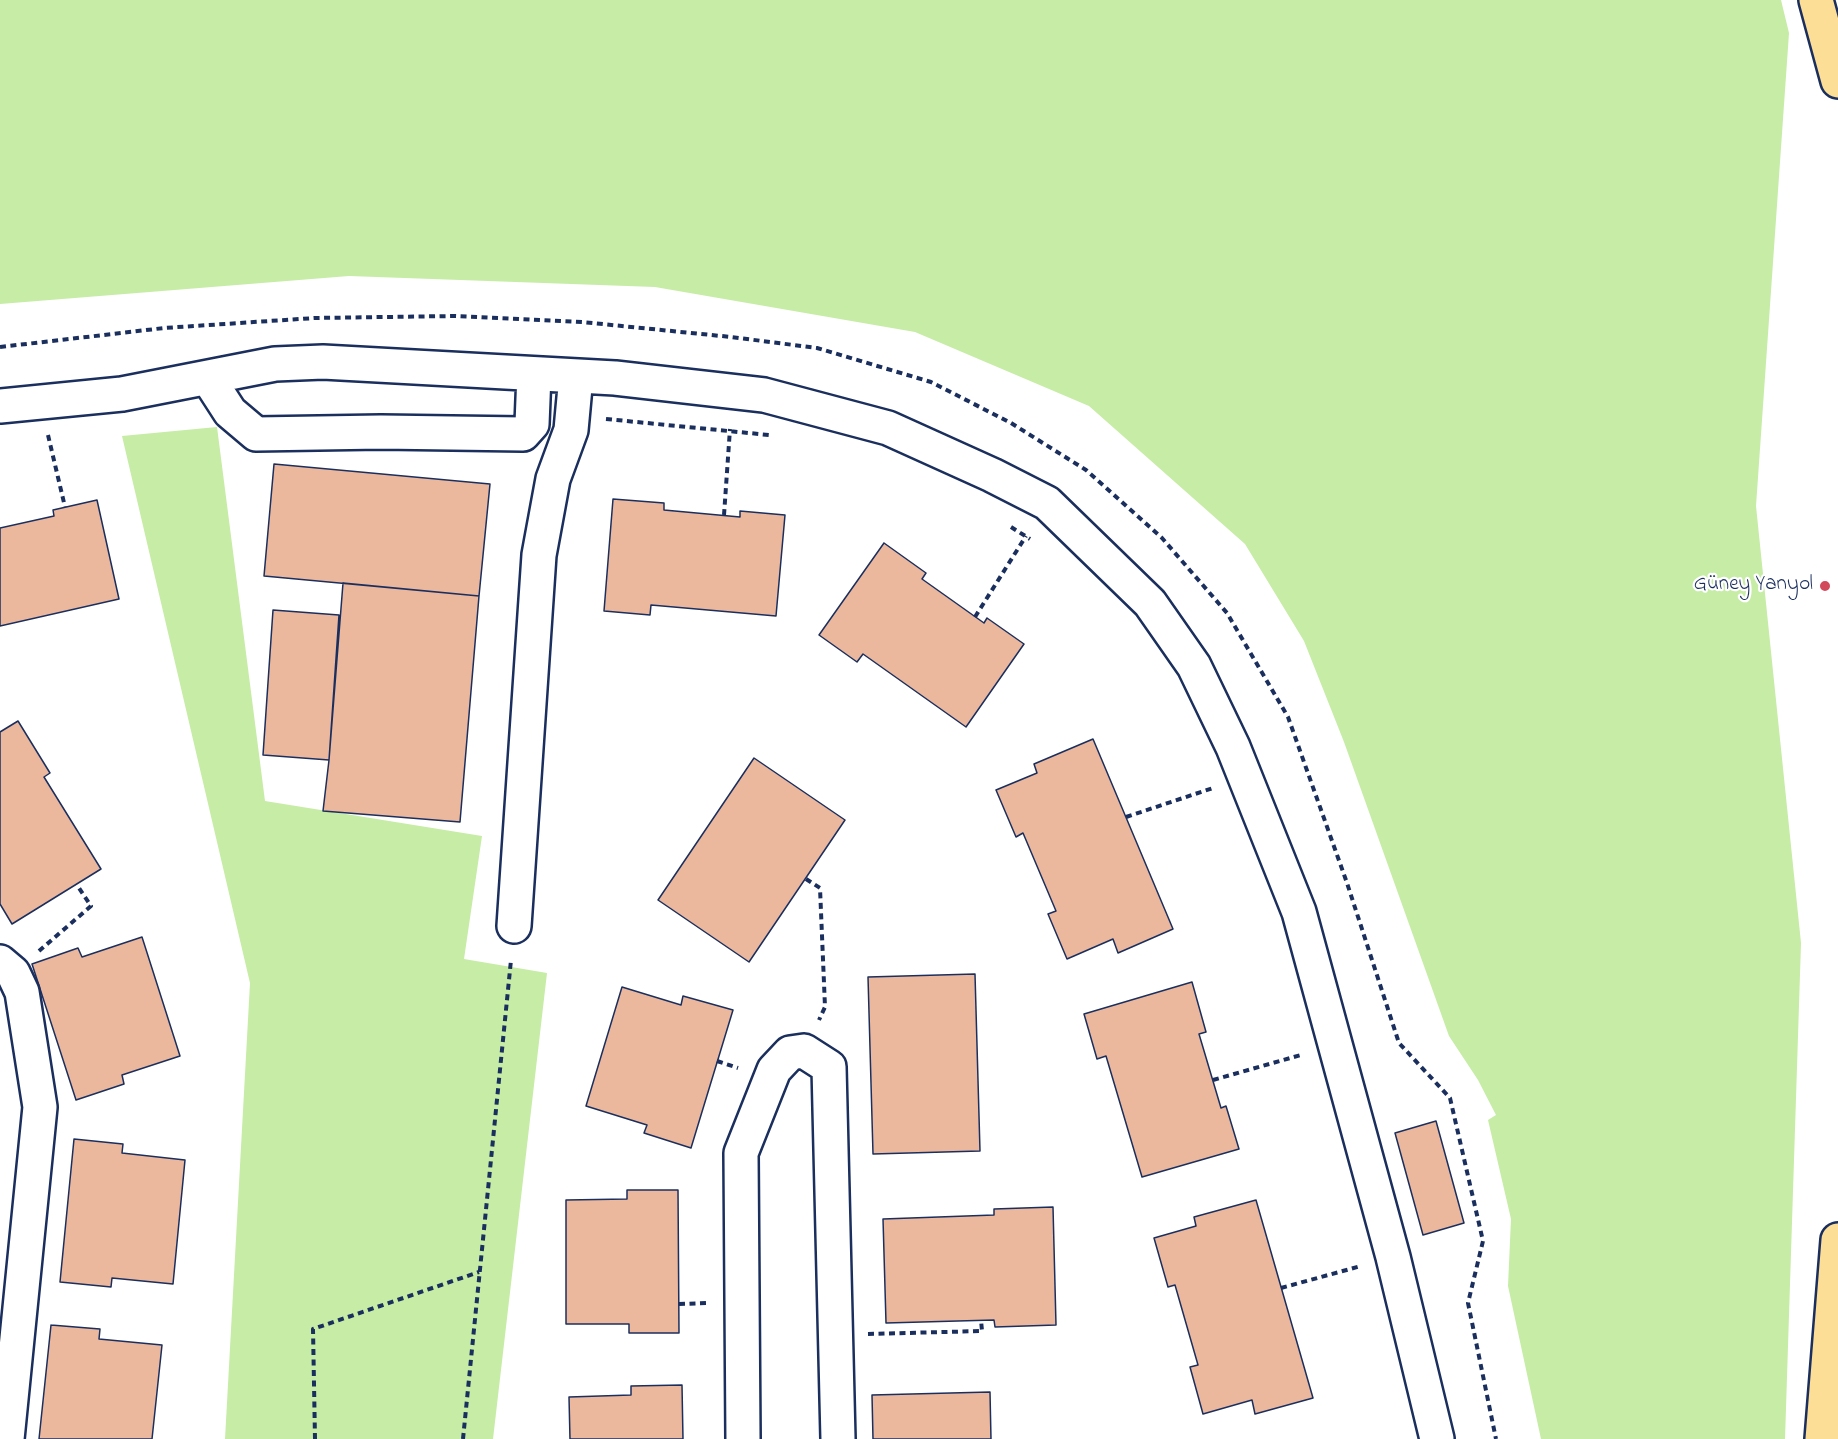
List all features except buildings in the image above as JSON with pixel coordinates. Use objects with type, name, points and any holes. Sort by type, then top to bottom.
[{"type":"main road","points":[[1815,0],[1838,81]]},
{"type":"main road","points":[[1822,1439],[1838,1240]]},
{"type":"street","points":[[0,406],[122,394],[276,364],[323,362],[615,378],[764,395],[888,428],[992,475],[1047,503],[1150,603],[1194,666],[1233,747],[1299,912],[1393,1257],[1437,1439]]},
{"type":"street","points":[[208,378],[230,412],[256,434],[381,432],[524,434],[532,424],[534,374]]},
{"type":"street","points":[[514,926],[539,555],[553,479],[571,430],[576,376]]},
{"type":"street","points":[[7,967],[22,992],[40,1107],[7,1439]]},
{"type":"street","points":[[743,1439],[741,1153],[774,1070],[790,1053],[804,1051],[829,1067],[838,1439]]},
{"type":"street","points":[[0,1267],[20,1310]]},
{"type":"path","points":[[0,347],[164,328],[315,318],[373,317],[455,316],[582,322],[731,337],[817,348],[931,382],[1011,423],[1086,470],[1162,538],[1227,614],[1288,717],[1347,883],[1399,1043],[1450,1098],[1483,1241],[1468,1303],[1496,1439]]},
{"type":"path","points":[[724,515],[732,391]]},
{"type":"path","points":[[39,402],[65,507]]},
{"type":"path","points":[[572,416],[772,436]]},
{"type":"path","points":[[975,617],[1047,503]]},
{"type":"path","points":[[1008,525],[1036,542]]},
{"type":"path","points":[[1126,818],[1215,787],[1211,777]]},
{"type":"path","points":[[804,1051],[825,1007],[820,888],[806,879]]},
{"type":"path","points":[[7,967],[91,906],[77,885]]},
{"type":"path","points":[[463,1439],[514,926]]},
{"type":"path","points":[[1212,1080],[1336,1045]]},
{"type":"path","points":[[1281,1288],[1393,1257]]},
{"type":"path","points":[[315,1439],[313,1329],[479,1272]]},
{"type":"path","points":[[835,1335],[982,1331],[981,1320]]},
{"type":"green space","points":[[0,0],[1781,0],[1789,33],[1756,506],[1801,943],[1785,1439],[1541,1439],[1508,1286],[1511,1219],[1488,1120],[1496,1115],[1478,1080],[1449,1036],[1344,742],[1304,641],[1245,544],[1089,406],[915,332],[655,287],[349,276],[0,304]]},
{"type":"green space","points":[[217,427],[265,801],[482,836],[464,959],[547,973],[493,1439],[225,1439],[250,983],[122,436]]},
{"type":"place","name":"Güney Yanyol","points":[[1825,586]]}]
